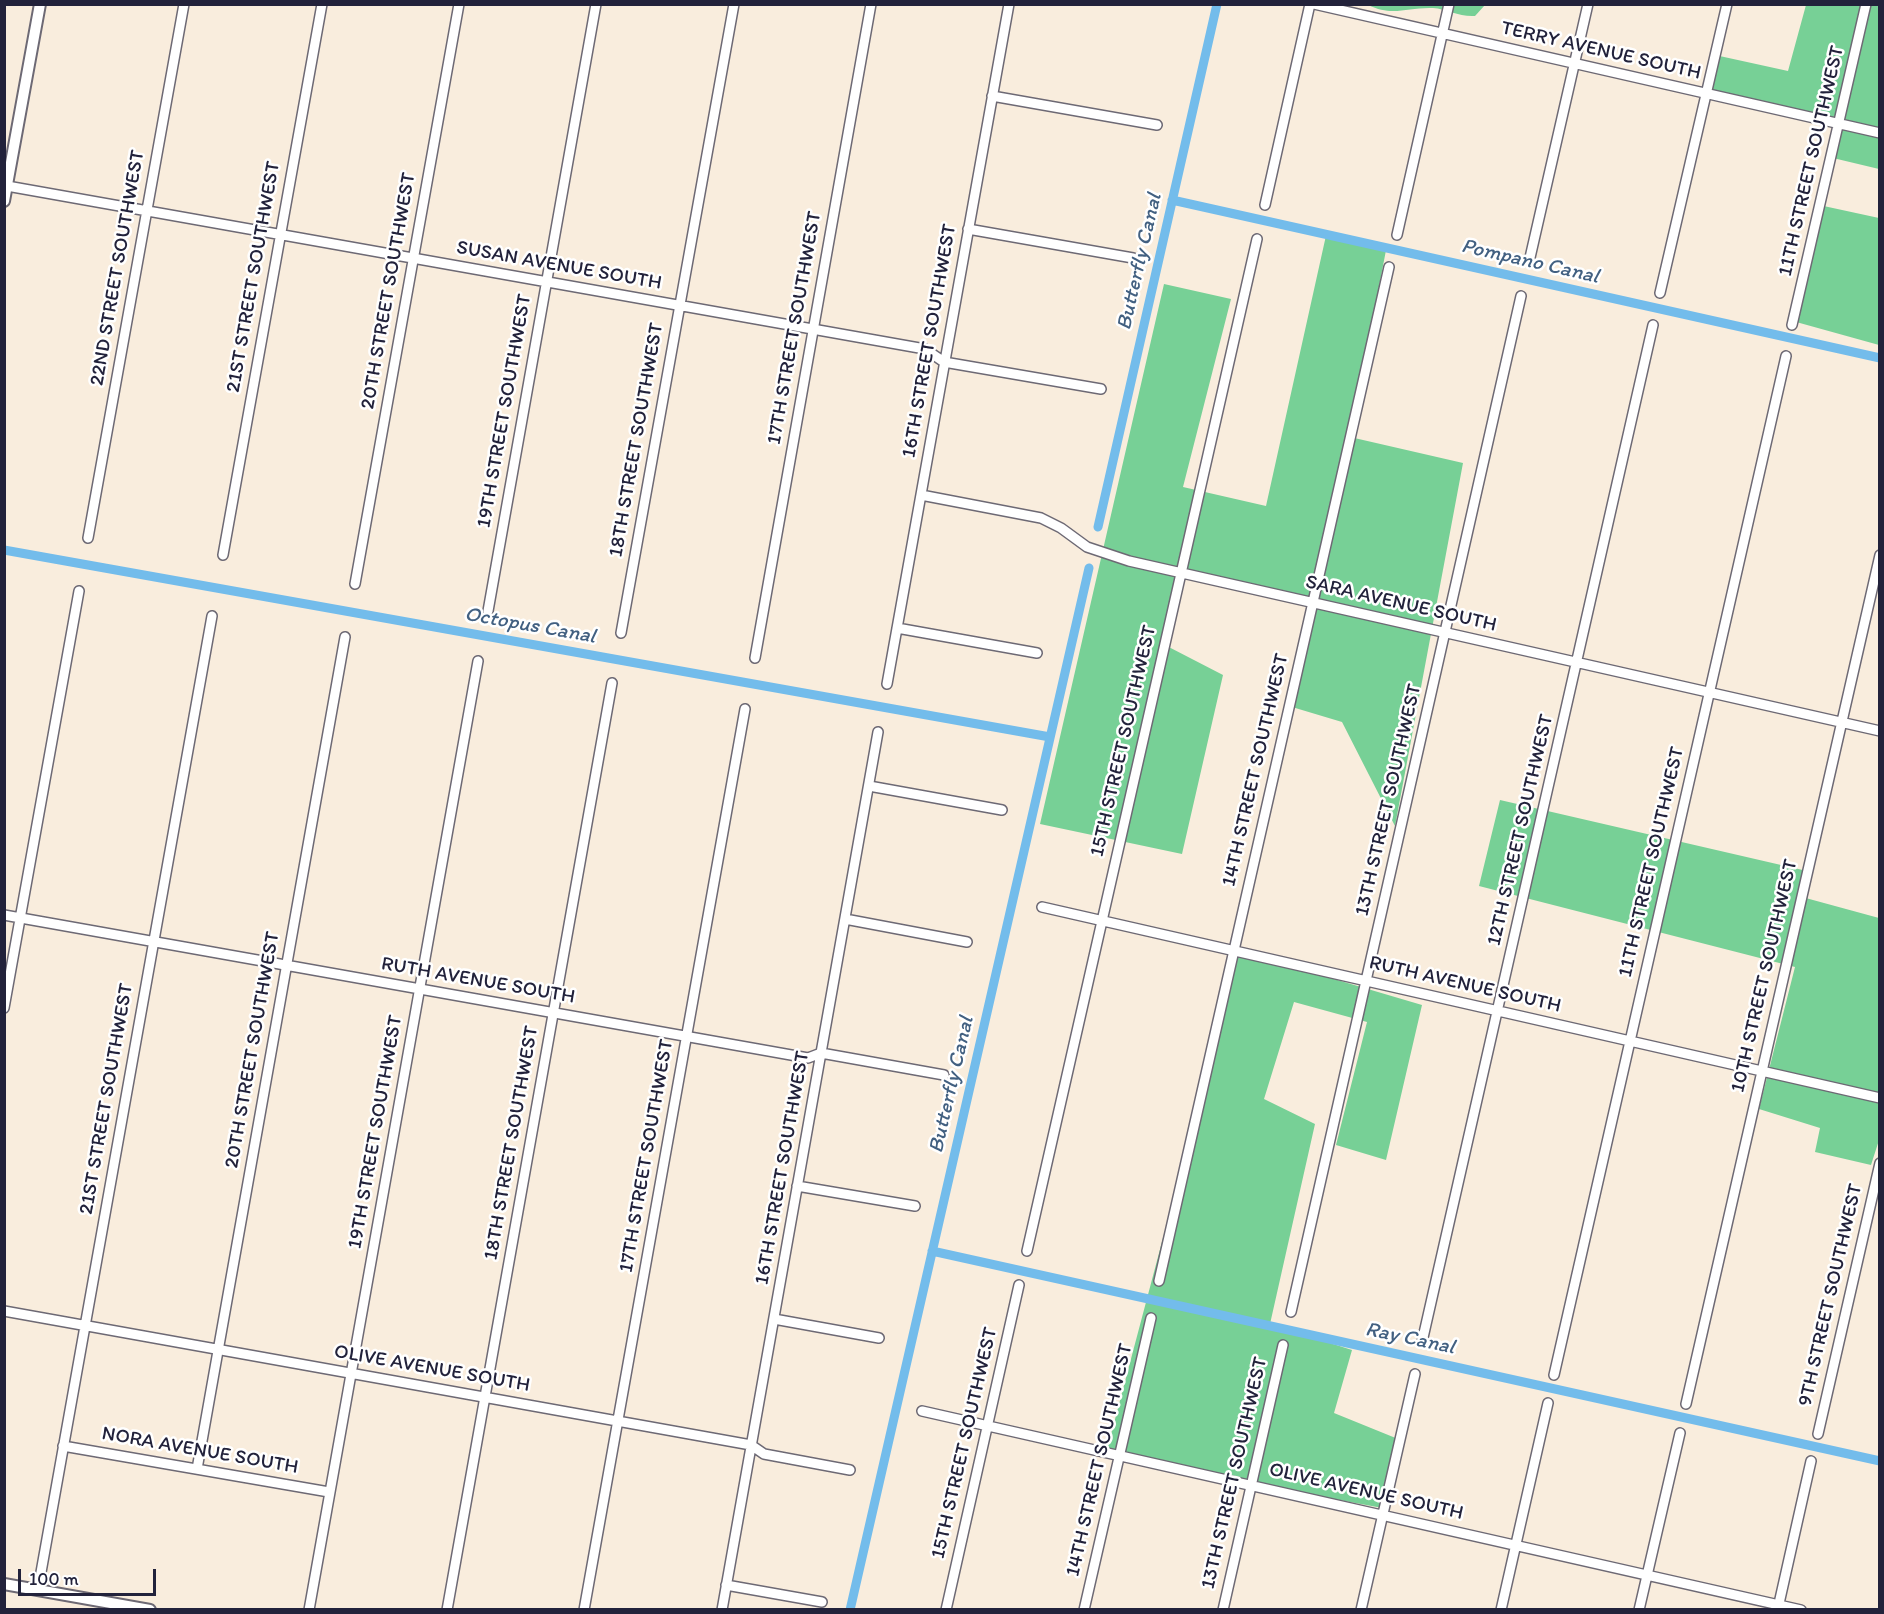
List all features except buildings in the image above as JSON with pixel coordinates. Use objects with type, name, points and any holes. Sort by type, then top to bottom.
[{"type":"street","points":[[4,201],[40,4]]},
{"type":"street","name":"22ND STREET SOUTHWEST","points":[[88,538],[184,4]]},
{"type":"street","name":"21ST STREET SOUTHWEST","points":[[223,555],[322,4]]},
{"type":"street","name":"20TH STREET SOUTHWEST","points":[[355,584],[459,4]]},
{"type":"street","name":"19TH STREET SOUTHWEST","points":[[488,611],[596,4]]},
{"type":"street","name":"18TH STREET SOUTHWEST","points":[[621,633],[734,4]]},
{"type":"street","name":"17TH STREET SOUTHWEST","points":[[755,658],[872,4]]},
{"type":"street","name":"16TH STREET SOUTHWEST","points":[[887,684],[1009,4]]},
{"type":"street","points":[[1265,205],[1312,4]]},
{"type":"street","name":"TERRY AVENUE SOUTH","points":[[1312,4],[1880,133]]},
{"type":"street","points":[[1397,235],[1449,4]]},
{"type":"street","points":[[1529,262],[1588,4]]},
{"type":"street","points":[[1660,293],[1726,4]]},
{"type":"street","name":"11TH STREET SOUTHWEST","points":[[1792,325],[1866,4]]},
{"type":"street","points":[[992,96],[1157,125]]},
{"type":"street","name":"SUSAN AVENUE SOUTH","points":[[7,186],[925,350],[944,362],[1101,389]]},
{"type":"street","points":[[968,229],[1132,258]]},
{"type":"street","name":"15TH STREET SOUTHWEST","points":[[1027,1251],[1257,239]]},
{"type":"street","name":"14TH STREET SOUTHWEST","points":[[1159,1281],[1389,267]]},
{"type":"street","name":"13TH STREET SOUTHWEST","points":[[1291,1312],[1521,296]]},
{"type":"street","name":"12TH STREET SOUTHWEST","points":[[1422,1342],[1653,325]]},
{"type":"street","name":"11TH STREET SOUTHWEST","points":[[1554,1375],[1786,357]]},
{"type":"street","name":"SARA AVENUE SOUTH","points":[[921,495],[1041,518],[1097,552],[1880,731]]},
{"type":"street","name":"10TH STREET SOUTHWEST","points":[[1686,1404],[1880,555]]},
{"type":"street","points":[[4,1008],[79,591]]},
{"type":"street","name":"21ST STREET SOUTHWEST","points":[[38,1589],[212,616]]},
{"type":"street","points":[[897,628],[1037,653]]},
{"type":"street","name":"20TH STREET SOUTHWEST","points":[[197,1469],[345,637]]},
{"type":"street","name":"19TH STREET SOUTHWEST","points":[[309,1610],[478,661]]},
{"type":"street","name":"18TH STREET SOUTHWEST","points":[[447,1610],[612,683]]},
{"type":"street","name":"17TH STREET SOUTHWEST","points":[[584,1610],[745,709]]},
{"type":"street","name":"16TH STREET SOUTHWEST","points":[[722,1610],[878,732]]},
{"type":"street","points":[[869,786],[1002,810]]},
{"type":"street","name":"RUTH AVENUE SOUTH","points":[[1042,907],[1880,1098]]},
{"type":"street","name":"RUTH AVENUE SOUTH","points":[[4,915],[808,1058],[821,1053],[944,1075]]},
{"type":"street","points":[[845,919],[967,942]]},
{"type":"street","name":"9TH STREET SOUTHWEST","points":[[1818,1434],[1880,1163]]},
{"type":"street","points":[[797,1186],[915,1206]]},
{"type":"street","name":"15TH STREET SOUTHWEST","points":[[946,1610],[1019,1285]]},
{"type":"street","name":"OLIVE AVENUE SOUTH","points":[[4,1311],[618,1420],[751,1445],[764,1454],[850,1470]]},
{"type":"street","name":"14TH STREET SOUTHWEST","points":[[1084,1610],[1151,1318]]},
{"type":"street","points":[[774,1319],[879,1338]]},
{"type":"street","name":"13TH STREET SOUTHWEST","points":[[1223,1610],[1283,1345]]},
{"type":"street","points":[[1361,1610],[1415,1374]]},
{"type":"street","points":[[1501,1610],[1548,1402]]},
{"type":"street","name":"OLIVE AVENUE SOUTH","points":[[922,1411],[1516,1545],[1779,1607],[1802,1610]]},
{"type":"street","points":[[1639,1610],[1680,1433]]},
{"type":"street","name":"NORA AVENUE SOUTH","points":[[63,1446],[329,1492]]},
{"type":"street","points":[[1779,1607],[1811,1461]]},
{"type":"street","points":[[4,1584],[150,1610]]},
{"type":"street","points":[[726,1585],[822,1602]]},
{"type":"green space","points":[[1368,5],[1485,5],[1475,16],[1433,8],[1393,11]]},
{"type":"green space","points":[[1806,5],[1879,5],[1879,169],[1833,158],[1840,124],[1703,93],[1715,55],[1788,71]]},
{"type":"green space","points":[[1819,205],[1879,218],[1879,345],[1789,320]]},
{"type":"green space","points":[[1327,231],[1387,245],[1350,437],[1463,463],[1395,826],[1342,722],[1292,707],[1314,608],[1178,577],[1161,643],[1223,675],[1182,854],[1040,824],[1164,284],[1231,299],[1183,487],[1266,506]]},
{"type":"green space","points":[[1500,800],[1807,871],[1802,897],[1879,918],[1880,1137],[1871,1165],[1815,1152],[1820,1128],[1759,1109],[1795,967],[1479,886]]},
{"type":"green space","points":[[1239,951],[1422,1005],[1386,1160],[1336,1145],[1367,1022],[1294,1002],[1264,1099],[1315,1124],[1270,1324],[1352,1350],[1334,1413],[1403,1441],[1388,1509],[1105,1457]]},
{"type":"waterway","name":"Butterfly Canal","points":[[1098,527],[1217,4]]},
{"type":"waterway","name":"Pompano Canal","points":[[1172,200],[1880,358]]},
{"type":"waterway","name":"Octopus Canal","points":[[4,550],[1050,737]]},
{"type":"waterway","name":"Butterfly Canal","points":[[850,1610],[1089,568]]},
{"type":"waterway","name":"Ray Canal","points":[[932,1251],[1880,1461]]}]
